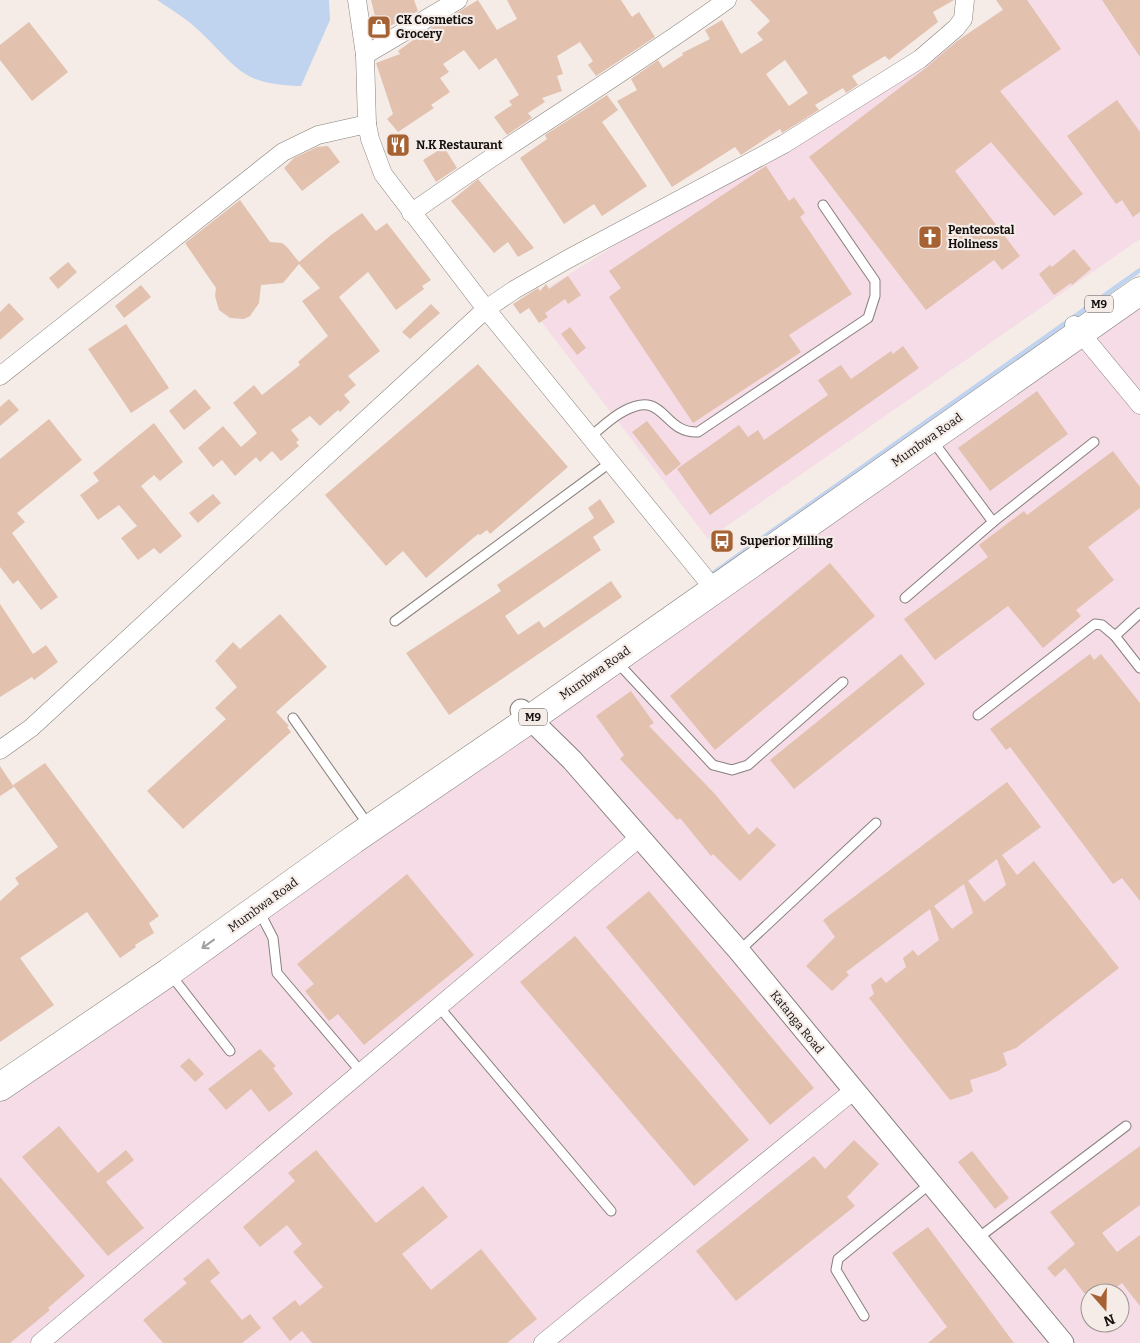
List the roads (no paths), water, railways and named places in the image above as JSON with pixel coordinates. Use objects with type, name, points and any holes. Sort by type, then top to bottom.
[{"type":"main road","name":"Mumbwa Road","points":[[0,1068],[362,816],[614,660],[710,583],[930,438],[1076,328],[1140,274]]},
{"type":"main road","name":"Mumbwa Road","points":[[0,1087],[258,909],[710,583],[1014,360],[1076,328],[1140,290]]},
{"type":"street","points":[[357,0],[365,55],[367,124],[370,139],[383,174],[486,309],[710,583]]},
{"type":"street","points":[[365,55],[458,0]]},
{"type":"street","points":[[411,213],[574,102],[668,42],[727,0]]},
{"type":"street","points":[[0,750],[31,728],[486,309],[514,290],[568,260],[784,144],[920,59],[956,28],[963,19],[965,0]]},
{"type":"street","points":[[0,376],[283,152],[318,135],[367,124]]},
{"type":"street","points":[[1076,328],[1138,398]]},
{"type":"street","name":"Katanga Road","points":[[526,714],[572,760],[739,952],[853,1091],[932,1182],[1062,1343]]},
{"type":"street","points":[[40,1343],[440,1008],[640,837]]},
{"type":"street","points":[[544,1343],[853,1091]]},
{"type":"lane","points":[[590,437],[624,411],[646,404],[656,406],[672,423],[685,432],[698,432],[868,318],[875,296],[875,281],[823,205]]},
{"type":"lane","points":[[930,438],[993,522]]},
{"type":"lane","points":[[905,598],[993,522],[1094,442]]},
{"type":"lane","points":[[395,620],[610,462]]},
{"type":"lane","points":[[1115,636],[1140,613]]},
{"type":"lane","points":[[978,715],[1095,624],[1102,625],[1115,636],[1140,668]]},
{"type":"lane","points":[[614,660],[713,765],[732,770],[748,765],[843,682]]},
{"type":"lane","points":[[292,718],[362,816]]},
{"type":"lane","points":[[739,952],[876,823]]},
{"type":"lane","points":[[258,909],[274,938],[276,974],[362,1073]]},
{"type":"lane","points":[[169,972],[230,1051]]},
{"type":"lane","points":[[440,1008],[611,1211]]},
{"type":"lane","points":[[978,1238],[1126,1126]]},
{"type":"lane","points":[[864,1316],[836,1270],[838,1259],[932,1182]]},
{"type":"water","points":[[157,0],[329,0],[330,20],[301,86],[280,85],[264,82],[240,70],[191,23]]},
{"type":"waterway","points":[[709,576],[1140,270]]},
{"type":"place","name":"CK Cosmetics Grocery","points":[[379,27]]},
{"type":"place","name":"N.K Restaurant","points":[[398,145]]},
{"type":"place","name":"Pentecostal Holiness","points":[[930,237]]},
{"type":"place","name":"Superior Milling","points":[[722,541]]}]
